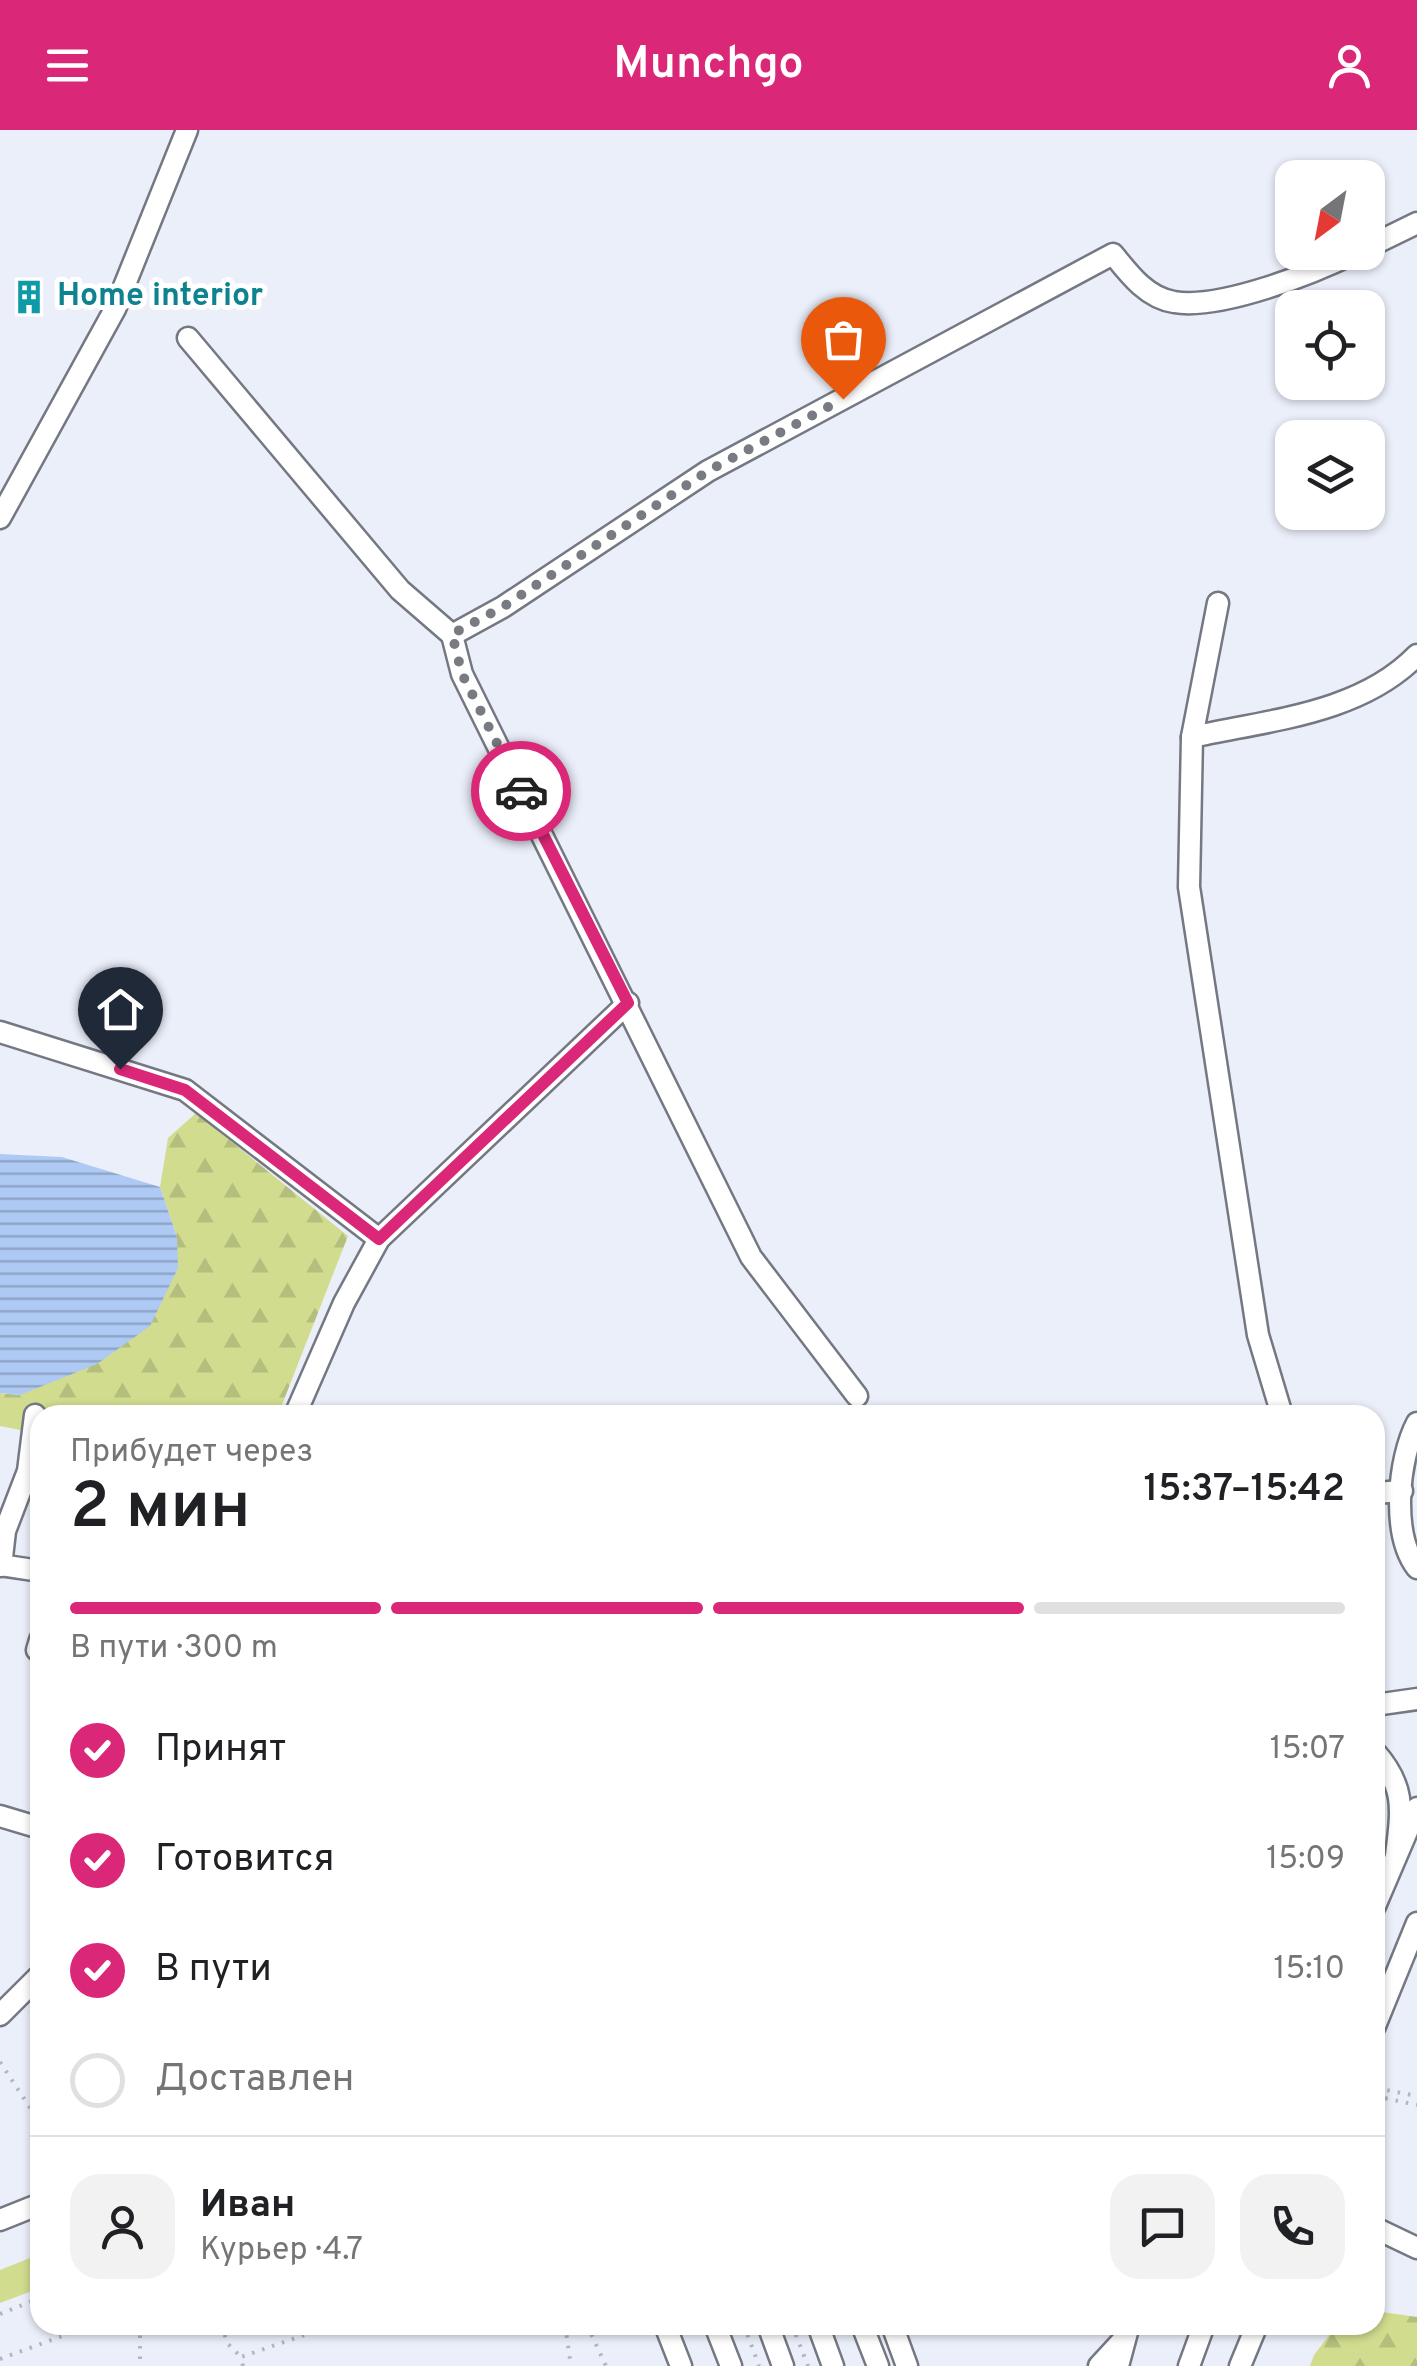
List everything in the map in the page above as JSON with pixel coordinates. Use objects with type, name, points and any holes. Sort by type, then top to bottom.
[{"type":"street","points":[[0,518],[115,309],[187,130]]},
{"type":"street","points":[[1385,239],[1417,223]]},
{"type":"street","points":[[452,634],[503,607],[708,471],[1113,254],[1138,284],[1172,302],[1208,302],[1319,270]]},
{"type":"street","points":[[188,338],[400,590],[452,634],[462,674],[751,1257],[857,1396]]},
{"type":"street","points":[[1218,603],[1192,738],[1189,886],[1258,1336],[1279,1405]]},
{"type":"street","points":[[1192,738],[1343,703],[1386,681],[1417,654]]},
{"type":"street","points":[[299,1405],[344,1303],[379,1239],[628,1003]]},
{"type":"street","points":[[0,1032],[185,1090],[379,1239]]},
{"type":"street","points":[[1417,1423],[1405,1451],[1402,1491],[1402,1542],[1417,1568]]},
{"type":"street","points":[[30,1457],[5,1531],[1,1566],[30,1570]]},
{"type":"street","points":[[1385,1492],[1402,1491]]},
{"type":"street","points":[[1385,1704],[1417,1699]]},
{"type":"street","points":[[1385,1763],[1400,1794],[1396,1856]]},
{"type":"street","points":[[1385,1882],[1417,1808]]},
{"type":"street","points":[[0,1816],[30,1825]]},
{"type":"street","points":[[1385,2001],[1417,1922]]},
{"type":"street","points":[[0,2015],[30,1985]]},
{"type":"street","points":[[0,2220],[30,2208]]},
{"type":"street","points":[[1385,2233],[1417,2248]]},
{"type":"street","points":[[669,2335],[681,2366]]},
{"type":"street","points":[[719,2335],[730,2366]]},
{"type":"street","points":[[772,2335],[783,2366]]},
{"type":"street","points":[[822,2335],[833,2366]]},
{"type":"street","points":[[866,2335],[878,2366]]},
{"type":"street","points":[[896,2335],[907,2366]]},
{"type":"street","points":[[1099,2366],[1124,2335]]},
{"type":"street","points":[[1118,2366],[1127,2335]]},
{"type":"street","points":[[1189,2366],[1200,2335]]},
{"type":"street","points":[[1240,2366],[1252,2335]]},
{"type":"path","points":[[0,2062],[30,2108]]},
{"type":"path","points":[[1385,2094],[1386,2090],[1417,2096]]},
{"type":"path","points":[[1385,2099],[1417,2105]]},
{"type":"path","points":[[0,2314],[30,2302]]},
{"type":"path","points":[[0,2358],[64,2335]]},
{"type":"path","points":[[140,2335],[140,2366]]},
{"type":"path","points":[[225,2335],[244,2366]]},
{"type":"path","points":[[241,2357],[304,2335]]},
{"type":"path","points":[[567,2335],[571,2366]]},
{"type":"path","points":[[591,2335],[606,2366]]},
{"type":"path","points":[[748,2335],[759,2366]]},
{"type":"path","points":[[796,2335],[808,2366]]},
{"type":"green space","points":[[196,1113],[348,1236],[282,1405],[30,1405],[30,1432],[0,1426],[0,1393],[20,1395],[177,1237],[160,1187],[168,1138]]},
{"type":"green space","points":[[30,2258],[30,2292],[0,2303],[0,2270]]},
{"type":"green space","points":[[1385,2312],[1417,2317],[1417,2366],[1310,2366],[1329,2335],[1385,2335]]},
{"type":"water","points":[[0,1154],[62,1157],[160,1187],[177,1237],[178,1268],[150,1326],[97,1364],[20,1395],[0,1393]]},
{"type":"way so far","points":[[521,791],[462,674],[452,634],[503,607],[708,471],[843,399]]},
{"type":"place","name":"Home interior","points":[[29,297]]},
{"type":"route","points":[[120,1069],[185,1090],[379,1239],[628,1003],[521,791]]}]
